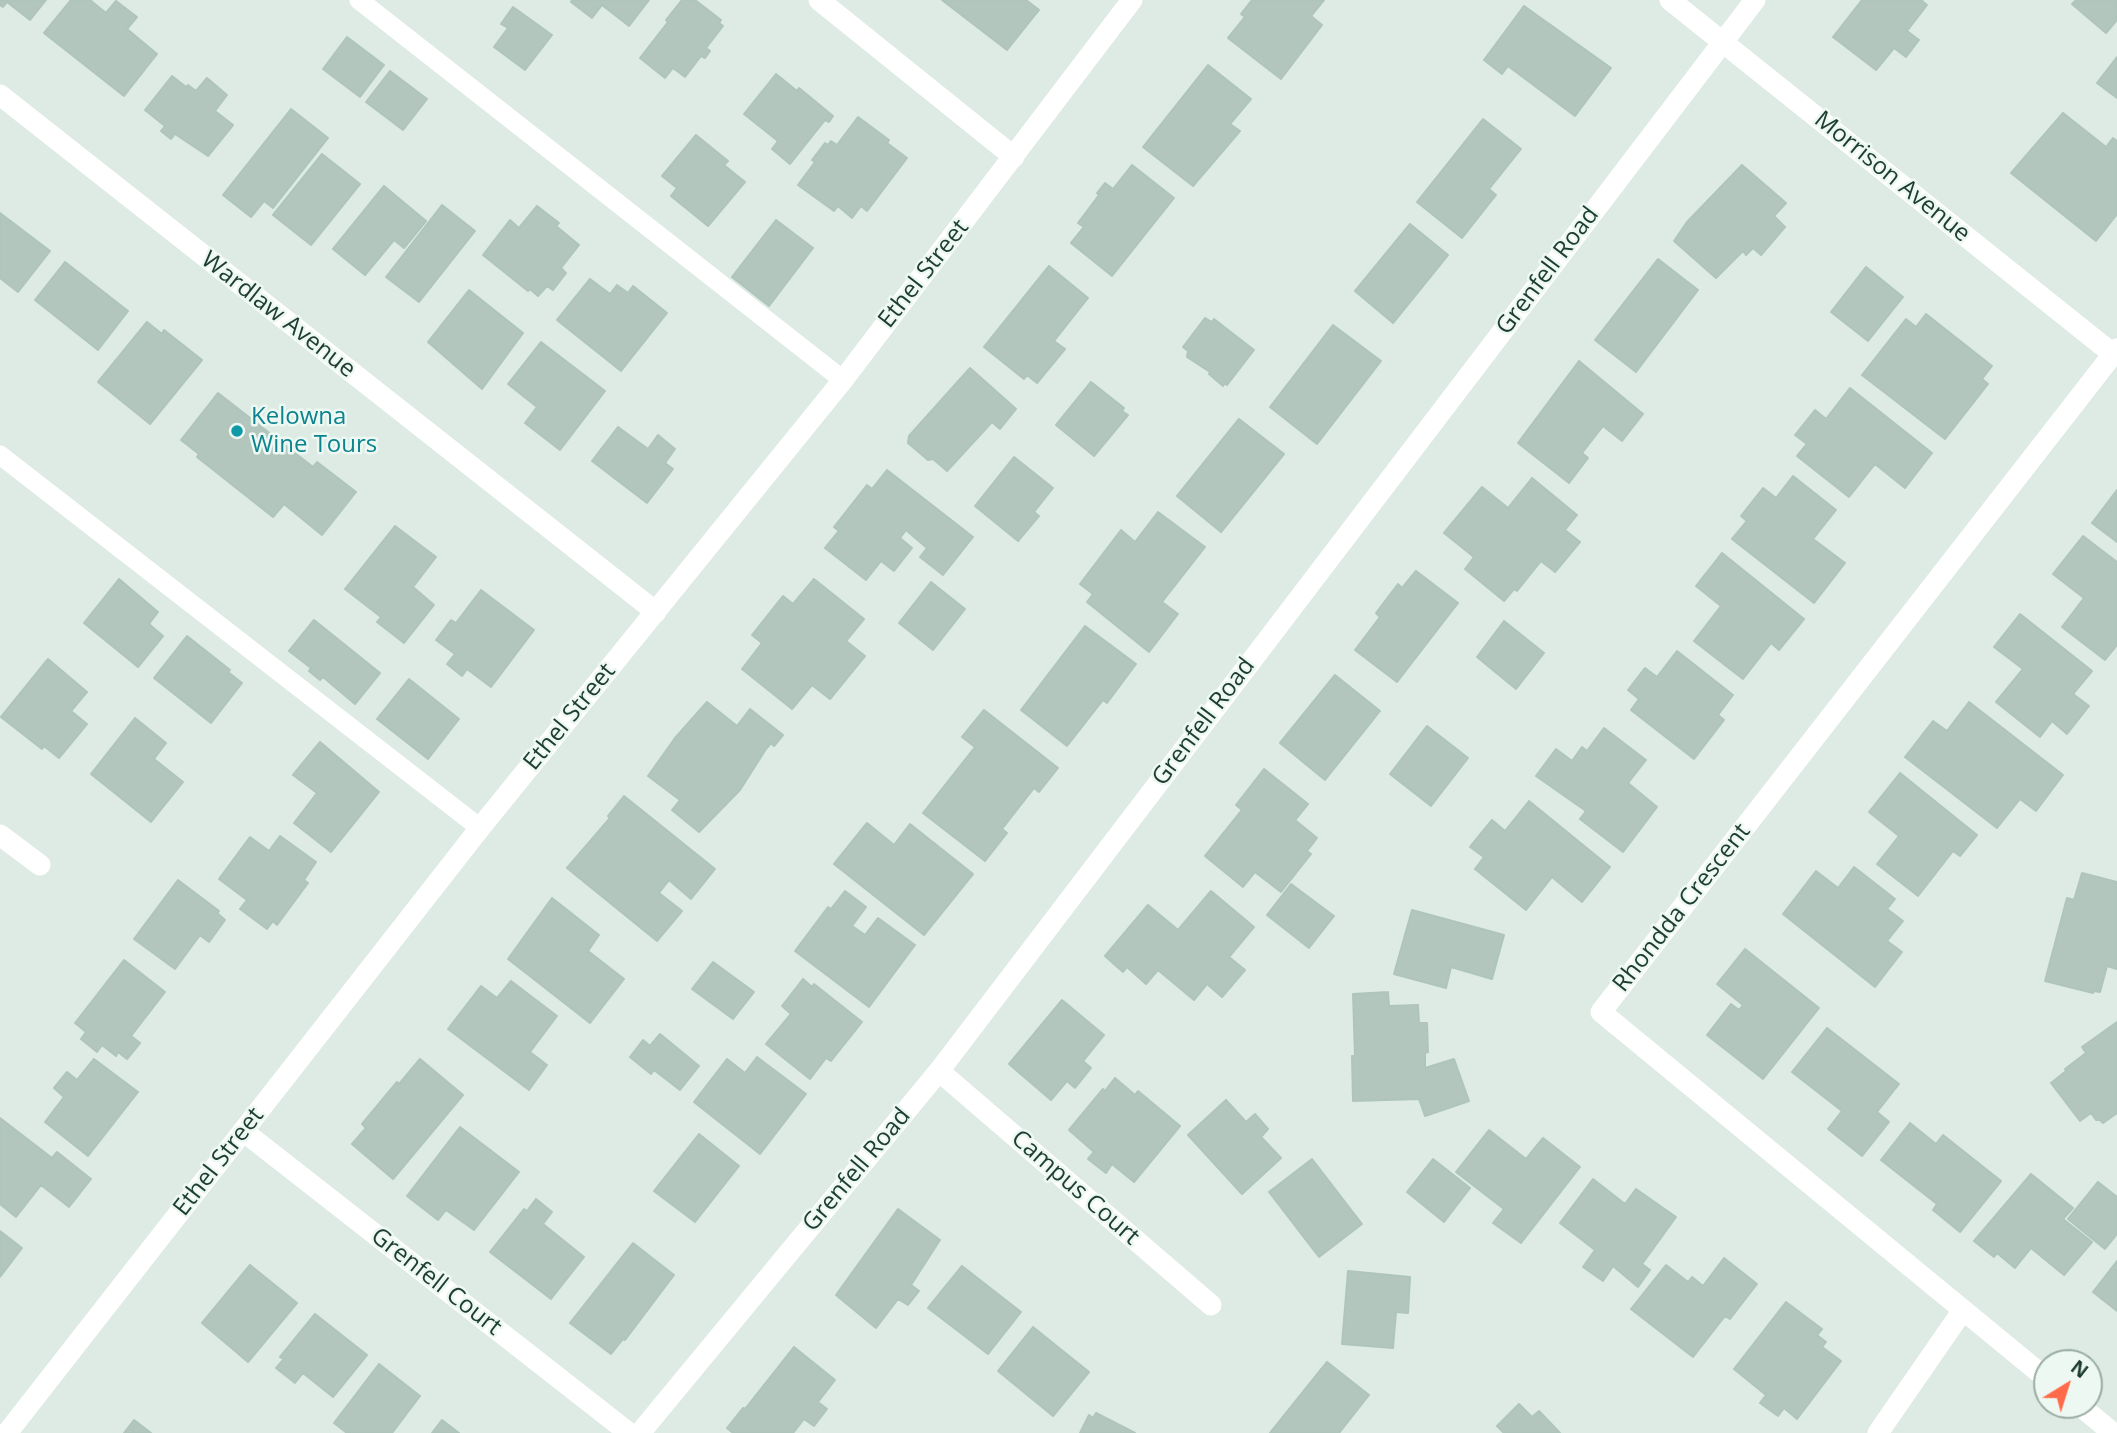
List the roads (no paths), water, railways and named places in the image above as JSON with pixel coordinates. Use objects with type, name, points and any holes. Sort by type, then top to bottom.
[{"type":"street","points":[[819,0],[1014,157]]},
{"type":"street","name":"Ethel Street","points":[[7,1433],[480,828],[843,380],[1132,0]]},
{"type":"street","name":"Morrison Avenue","points":[[1670,0],[2115,352]]},
{"type":"street","name":"Grenfell Road","points":[[640,1433],[939,1071],[1755,0]]},
{"type":"street","name":"Wardlaw Avenue","points":[[0,95],[656,612]]},
{"type":"street","name":"Rhondda Crescent","points":[[2033,1367],[1601,1012],[2115,352]]},
{"type":"street","points":[[0,835],[40,865]]},
{"type":"street","name":"Campus Court","points":[[939,1071],[1211,1305]]},
{"type":"street","name":"Grenfell Court","points":[[243,1131],[629,1433]]},
{"type":"street","points":[[1878,1433],[1964,1310]]},
{"type":"street","points":[[2096,1419],[2113,1433]]},
{"type":"lane","points":[[359,0],[843,380]]},
{"type":"lane","points":[[0,455],[480,828]]},
{"type":"place","name":"Kelowna Wine Tours","points":[[237,431]]}]
